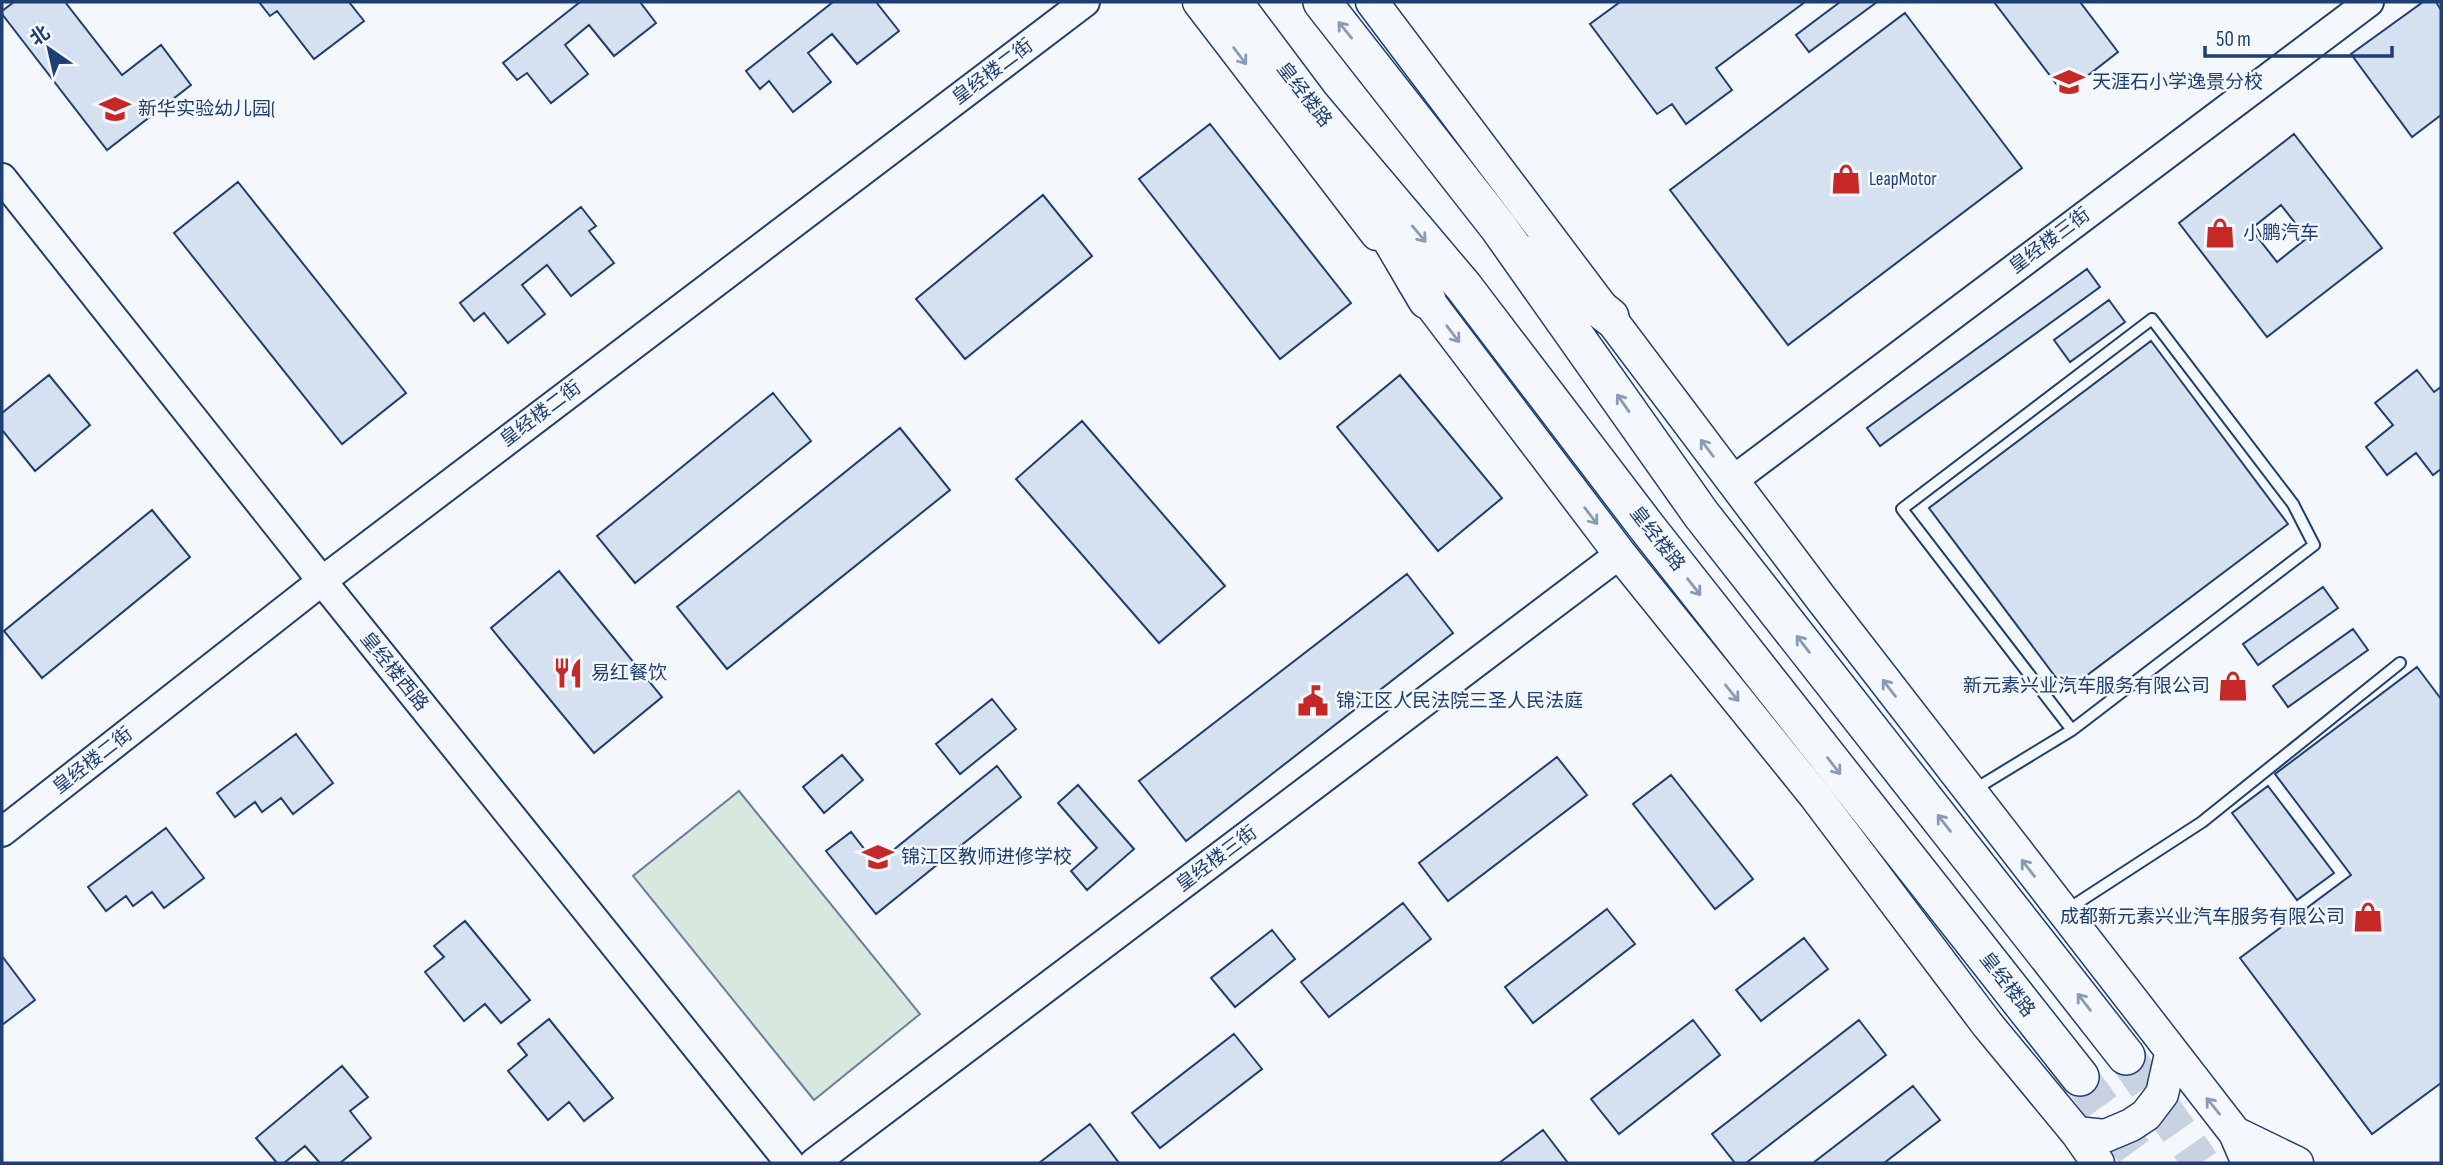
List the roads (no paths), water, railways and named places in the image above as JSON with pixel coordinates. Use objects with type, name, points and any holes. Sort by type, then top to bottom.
[{"type":"highway","name":"皇经楼路","points":[[1233,2],[1311,106],[1464,287],[1654,537],[2080,1077]]},
{"type":"highway","points":[[1322,2],[1499,228],[1701,514],[2126,1056]]},
{"type":"highway","points":[[1311,106],[1427,300]]},
{"type":"highway","points":[[1499,228],[1610,317]]},
{"type":"main road","points":[[1199,2],[1620,554],[1816,797],[1987,1024],[2077,1133],[2098,1163]]},
{"type":"main road","points":[[1372,2],[1970,793],[2235,1133],[2248,1163]]},
{"type":"main road","points":[[2077,1133],[2105,1136],[2146,1115],[2162,1094],[2171,1054]]},
{"type":"main road","points":[[2235,1133],[2297,1163]]},
{"type":"street","name":"皇经楼二街","points":[[2,832],[321,581],[1085,2]]},
{"type":"street","name":"皇经楼三街","points":[[1732,481],[2369,2]]},
{"type":"street","name":"皇经楼西路","points":[[2,178],[321,581],[790,1163]]},
{"type":"street","name":"皇经楼三街","points":[[814,1163],[1620,554]]},
{"type":"lane","points":[[1970,793],[2072,730],[2314,545],[2293,504],[2152,319],[1902,509],[2072,730]]},
{"type":"lane","points":[[2063,913],[2202,822],[2400,663]]},
{"type":"tunnel","points":[[2126,1056],[2201,1163]]},
{"type":"tunnel","points":[[2080,1077],[2142,1163]]},
{"type":"place","name":"天涯石小学逸景分校","points":[[2069,82]]},
{"type":"place","name":"新华实验幼儿园(","points":[[115,109]]},
{"type":"place","name":"LeapMotor","points":[[1846,179]]},
{"type":"place","name":"小鹏汽车","points":[[2220,233]]},
{"type":"place","name":"易红餐饮","points":[[568,673]]},
{"type":"place","name":"新元素兴业汽车服务有限公司","points":[[2233,686]]},
{"type":"place","name":"锦江区人民法院三圣人民法庭","points":[[1313,701]]},
{"type":"place","name":"锦江区教师进修学校","points":[[878,857]]},
{"type":"place","name":"成都新元素兴业汽车服务有限公司","points":[[2368,917]]}]
